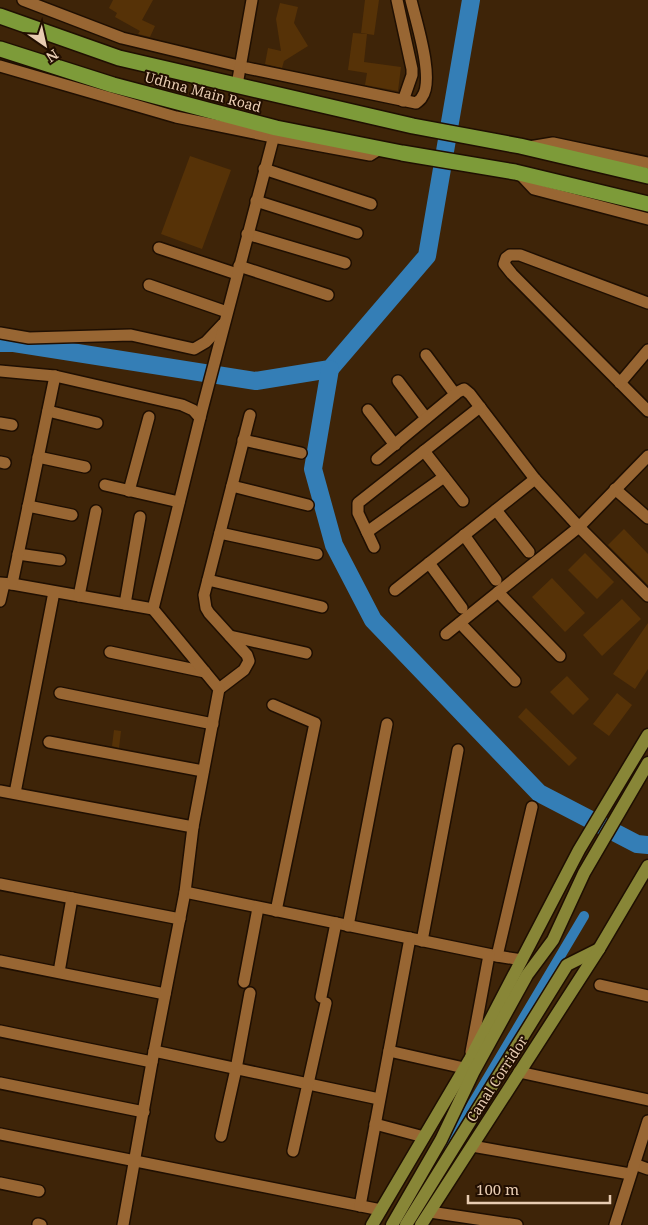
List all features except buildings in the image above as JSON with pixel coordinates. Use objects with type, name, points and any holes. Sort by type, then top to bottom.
[{"type":"highway","points":[[0,16],[119,58],[413,126],[522,147],[648,176]]},
{"type":"highway","name":"Udhna Main Road","points":[[0,49],[113,85],[274,132],[381,148],[517,173]]},
{"type":"highway","points":[[517,173],[648,204]]},
{"type":"main road","points":[[372,1225],[467,1064],[579,850],[648,735]]},
{"type":"main road","points":[[392,1225],[441,1140],[474,1071],[527,975],[553,940],[594,856],[648,763]]},
{"type":"main road","name":"Canal Corridor","points":[[421,1225],[599,949],[648,866]]},
{"type":"main road","points":[[540,925],[553,940]]},
{"type":"main road","points":[[406,1225],[567,964],[599,949]]},
{"type":"street","points":[[23,0],[122,38],[241,67],[416,103],[423,97],[427,84],[425,59],[411,0]]},
{"type":"street","points":[[237,85],[252,0]]},
{"type":"street","points":[[397,0],[412,69],[412,75],[403,101]]},
{"type":"street","points":[[0,66],[176,117],[274,132],[153,609]]},
{"type":"street","points":[[522,147],[553,142],[648,163]]},
{"type":"street","points":[[264,169],[371,204]]},
{"type":"street","points":[[517,173],[534,189],[648,219]]},
{"type":"street","points":[[256,201],[357,233]]},
{"type":"street","points":[[247,234],[345,263]]},
{"type":"street","points":[[159,248],[328,295]]},
{"type":"street","points":[[648,303],[520,255],[510,254],[504,264],[648,411]]},
{"type":"street","points":[[149,284],[226,318]]},
{"type":"street","points":[[0,333],[29,338],[130,335],[194,349],[206,342],[226,318]]},
{"type":"street","points":[[620,383],[648,350]]},
{"type":"street","points":[[426,355],[455,394]]},
{"type":"street","points":[[0,371],[55,376],[182,405],[201,414]]},
{"type":"street","points":[[0,602],[5,584],[18,554],[55,376]]},
{"type":"street","points":[[398,381],[426,418]]},
{"type":"street","points":[[377,458],[455,394],[464,389],[535,479],[579,527],[648,596]]},
{"type":"street","points":[[374,547],[358,514],[358,503],[480,408]]},
{"type":"street","points":[[368,410],[394,445]]},
{"type":"street","points":[[48,411],[97,423]]},
{"type":"street","points":[[123,1225],[185,892],[193,826],[219,689],[249,664],[247,655],[206,608],[204,595],[250,415]]},
{"type":"street","points":[[129,490],[149,417]]},
{"type":"street","points":[[243,440],[301,453]]},
{"type":"street","points":[[424,451],[463,500]]},
{"type":"street","points":[[446,634],[460,623],[497,586],[579,527],[648,456]]},
{"type":"street","points":[[38,457],[85,467]]},
{"type":"street","points":[[367,532],[444,477]]},
{"type":"street","points":[[395,590],[535,479]]},
{"type":"street","points":[[104,485],[179,502]]},
{"type":"street","points":[[232,486],[308,505]]},
{"type":"street","points":[[615,489],[648,518]]},
{"type":"street","points":[[28,506],[72,515]]},
{"type":"street","points":[[496,510],[529,552]]},
{"type":"street","points":[[79,596],[96,511]]},
{"type":"street","points":[[125,604],[140,517]]},
{"type":"street","points":[[220,533],[317,554]]},
{"type":"street","points":[[464,536],[497,586],[560,656]]},
{"type":"street","points":[[18,554],[60,560]]},
{"type":"street","points":[[429,563],[462,608]]},
{"type":"street","points":[[208,580],[322,607]]},
{"type":"street","points":[[5,584],[153,609],[219,689]]},
{"type":"street","points":[[15,793],[54,592]]},
{"type":"street","points":[[460,623],[515,681]]},
{"type":"street","points":[[230,636],[306,654]]},
{"type":"street","points":[[110,652],[205,672]]},
{"type":"street","points":[[60,693],[212,724]]},
{"type":"street","points":[[274,705],[315,723],[276,911]]},
{"type":"street","points":[[348,926],[387,724]]},
{"type":"street","points":[[48,742],[203,771]]},
{"type":"street","points":[[360,1206],[388,1051],[416,940],[458,750]]},
{"type":"street","points":[[0,791],[193,826]]},
{"type":"street","points":[[388,1051],[467,1064],[532,807]]},
{"type":"street","points":[[0,884],[180,919]]},
{"type":"street","points":[[185,892],[493,956],[522,960]]},
{"type":"street","points":[[59,972],[72,898]]},
{"type":"street","points":[[244,982],[258,908]]},
{"type":"street","points":[[293,1151],[308,1084],[336,923]]},
{"type":"street","points":[[0,961],[165,994]]},
{"type":"street","points":[[600,985],[648,996]]},
{"type":"street","points":[[220,1136],[236,1069],[250,993]]},
{"type":"street","points":[[0,1031],[236,1069],[379,1099]]},
{"type":"street","points":[[519,1072],[648,1100]]},
{"type":"street","points":[[0,1084],[144,1112]]},
{"type":"street","points":[[615,1225],[648,1121]]},
{"type":"street","points":[[375,1124],[424,1137]]},
{"type":"street","points":[[0,1134],[381,1210]]},
{"type":"street","points":[[472,1146],[632,1169],[648,1169]]},
{"type":"street","points":[[0,1183],[40,1191]]},
{"type":"street","points":[[430,1212],[517,1225]]},
{"type":"waterway","points":[[0,343],[14,343],[256,381],[330,369],[427,256],[471,0]]},
{"type":"waterway","points":[[330,369],[313,469],[334,545],[373,620],[539,793],[637,844],[648,845]]},
{"type":"waterway","points":[[448,1145],[584,916]]}]
